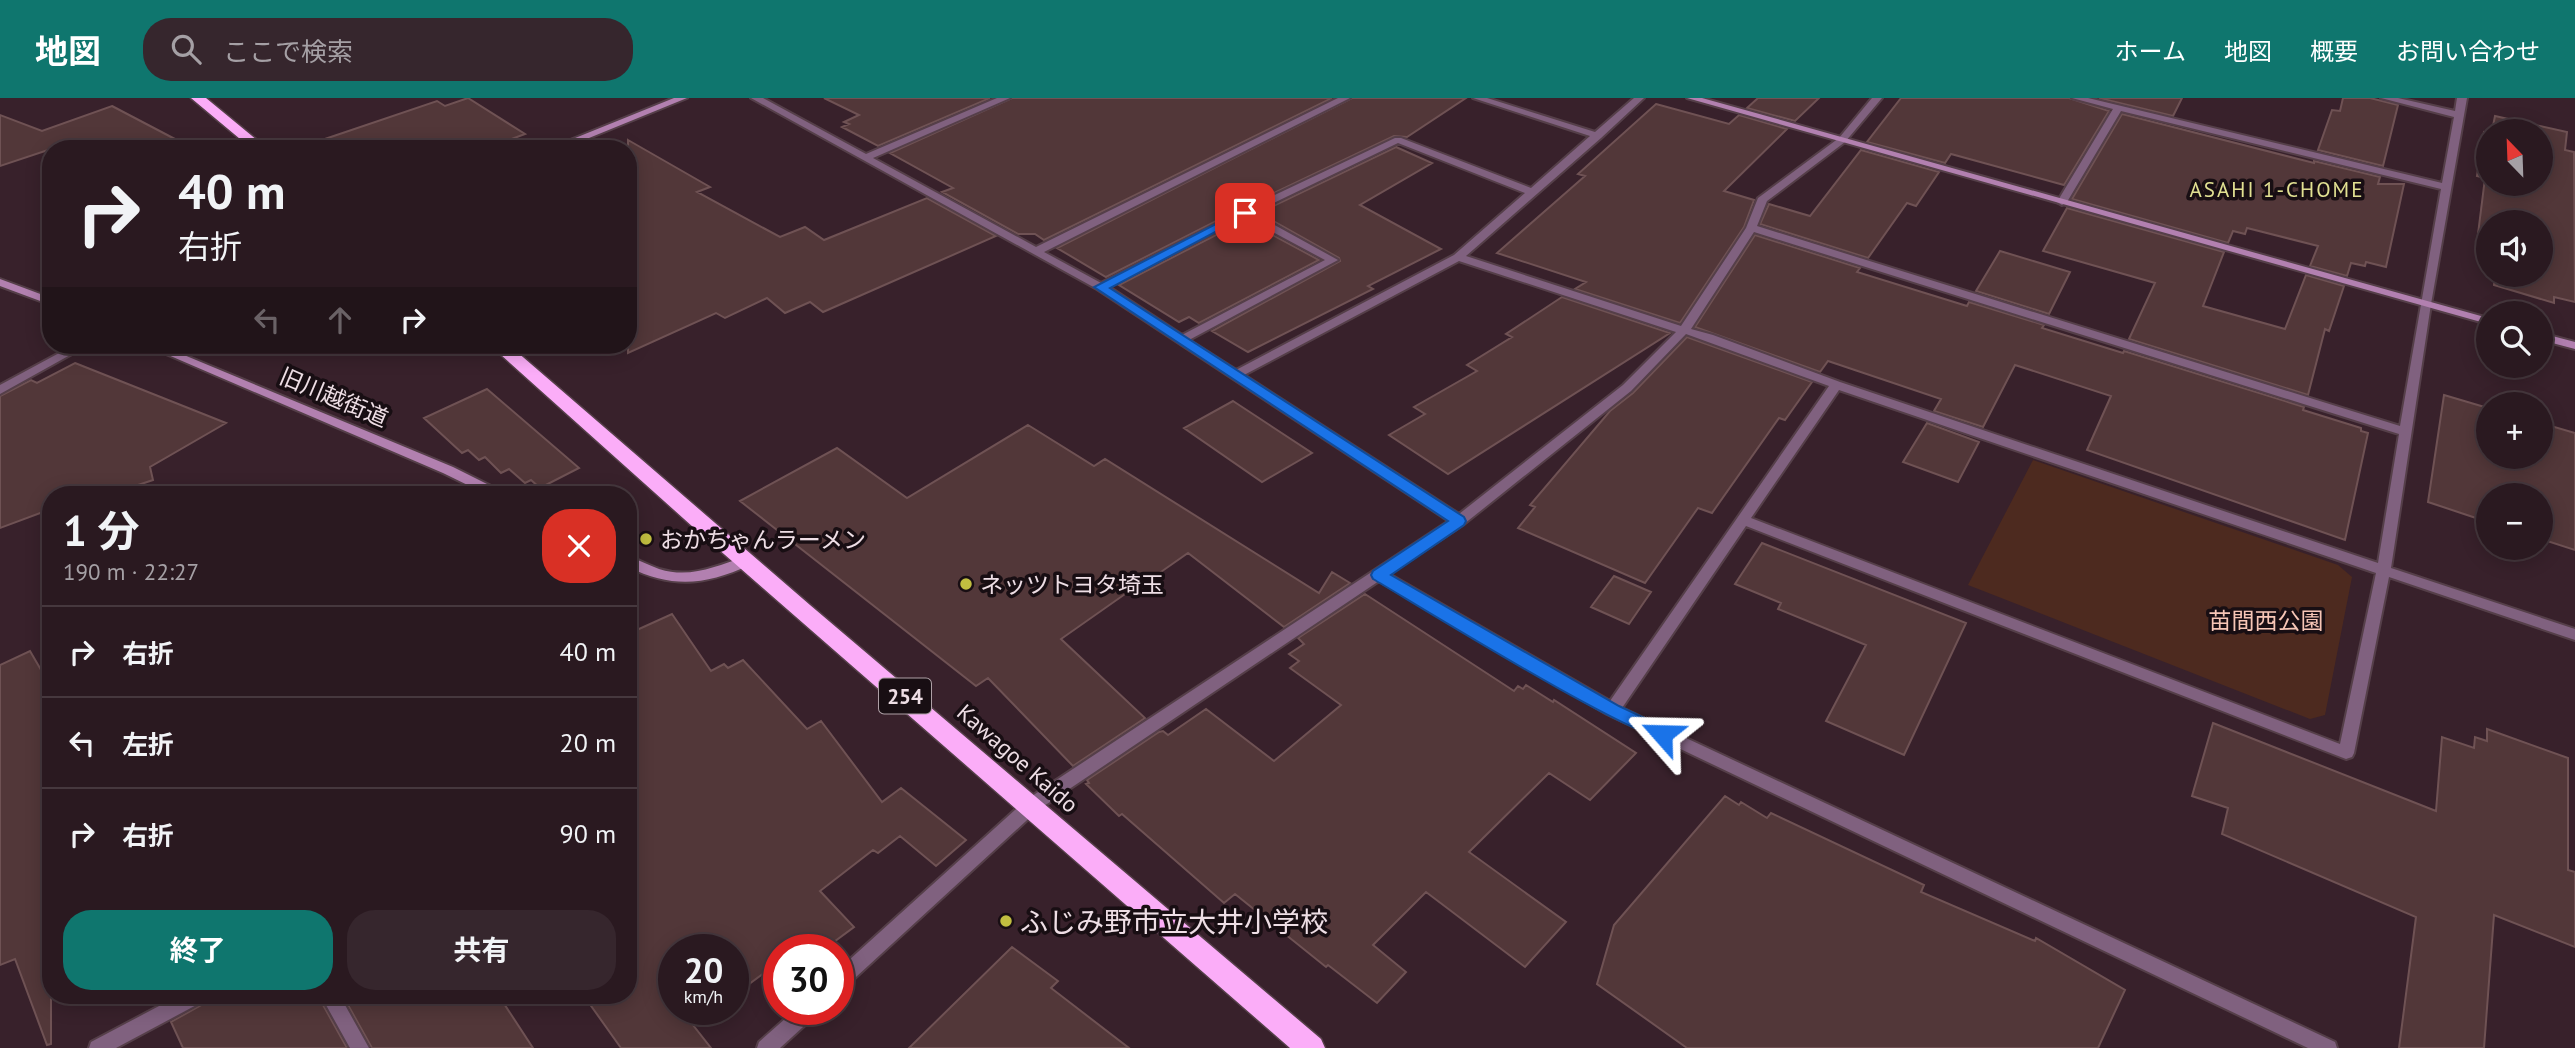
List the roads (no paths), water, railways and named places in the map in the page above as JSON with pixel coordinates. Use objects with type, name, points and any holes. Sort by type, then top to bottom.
[{"type":"highway","points":[[198,98],[250,140]]},
{"type":"highway","name":"Kawagoe Kaido","points":[[509,354],[744,562],[1032,805],[1311,1048]]},
{"type":"street","points":[[576,140],[682,98]]},
{"type":"street","points":[[756,98],[1101,287],[1459,521]]},
{"type":"street","points":[[868,157],[1005,98]]},
{"type":"street","points":[[1037,251],[1345,98]]},
{"type":"street","points":[[1478,98],[1598,136]]},
{"type":"street","points":[[1236,374],[1458,257],[1639,98]]},
{"type":"street","points":[[1692,98],[2476,318]]},
{"type":"street","points":[[854,967],[1032,805],[1459,521],[1627,388],[1684,330],[1751,228],[1762,200],[1843,140],[1877,98]]},
{"type":"street","points":[[2077,98],[2446,187]]},
{"type":"street","points":[[2386,98],[2459,115]]},
{"type":"street","points":[[1743,520],[2346,753],[2384,570],[2425,304],[2462,98]]},
{"type":"street","points":[[2062,202],[2118,108]]},
{"type":"street","points":[[1101,287],[1245,213],[1398,140],[1531,192]]},
{"type":"street","points":[[1180,340],[1333,260],[1245,213]]},
{"type":"street","points":[[1751,228],[2405,432]]},
{"type":"street","points":[[1458,257],[1709,337],[1836,385],[2575,635]]},
{"type":"street","points":[[0,282],[42,298]]},
{"type":"street","points":[[2553,340],[2575,346]]},
{"type":"street","points":[[0,390],[66,354]]},
{"type":"street","name":"旧川越街道","points":[[172,354],[480,486]]},
{"type":"street","points":[[1612,710],[1836,385]]},
{"type":"street","points":[[637,566],[655,575],[693,579],[721,573],[744,562]]},
{"type":"street","points":[[1379,575],[1612,710],[2328,1048]]},
{"type":"street","points":[[98,1048],[180,1004]]},
{"type":"street","points":[[335,1004],[360,1048]]},
{"type":"street","points":[[766,1048],[791,1025]]},
{"type":"place","name":"おかちゃんラーメン","points":[[646,539]]},
{"type":"place","name":"ネッツトヨタ埼玉","points":[[966,584]]},
{"type":"place","name":"ふじみ野市立大井小学校","points":[[1006,921]]},
{"type":"district","name":"ASAHI 1-CHOME","points":[[2277,189]]},
{"type":"park label","name":"苗間西公園","points":[[2266,620]]}]
